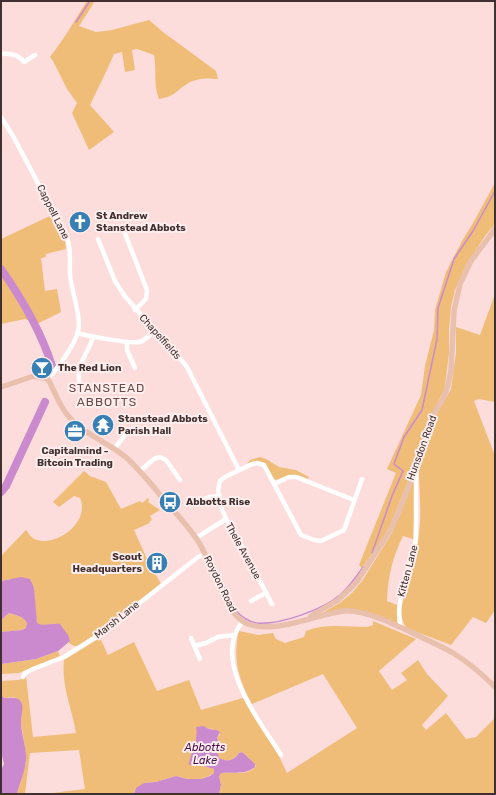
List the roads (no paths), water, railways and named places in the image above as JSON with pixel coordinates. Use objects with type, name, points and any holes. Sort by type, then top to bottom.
[{"type":"main road","name":"Hunsdon Road","points":[[308,619],[338,600],[356,583],[398,516],[422,450],[428,428],[433,415],[443,399],[448,385],[451,370],[454,311],[460,284],[471,261],[495,229]]},
{"type":"main road","points":[[1,387],[34,376],[48,379]]},
{"type":"main road","name":"Roydon Road","points":[[48,379],[70,419],[115,448],[130,461],[196,538],[205,554],[229,607],[236,617],[242,622],[255,626],[267,627],[281,626],[344,611],[367,615],[400,627],[453,653],[495,686]]},
{"type":"street","points":[[1,54],[8,53],[16,55],[24,62],[35,55]]},
{"type":"street","name":"Cappell Lane","points":[[1,117],[13,136],[68,241],[70,273],[79,326],[63,360],[48,379]]},
{"type":"street","name":"Chapelfields","points":[[124,231],[147,292],[144,302],[136,310]]},
{"type":"street","name":"Chapelfields","points":[[98,239],[115,281],[136,310],[170,346],[187,367],[240,470]]},
{"type":"street","points":[[77,333],[127,342],[141,341],[154,330]]},
{"type":"street","points":[[81,392],[79,371],[93,337]]},
{"type":"street","points":[[127,342],[127,350],[135,368]]},
{"type":"street","points":[[115,448],[129,430],[136,428]]},
{"type":"street","points":[[140,472],[154,458],[160,457],[166,460],[180,480]]},
{"type":"street","points":[[226,519],[218,496],[220,481],[252,464],[262,465],[267,469],[300,533],[304,536],[319,541],[326,540],[344,530],[362,479]]},
{"type":"street","name":"Kitten Lane","points":[[400,627],[399,611],[402,589],[411,563],[416,539],[416,467]]},
{"type":"street","points":[[274,484],[289,477],[296,477],[354,500]]},
{"type":"street","points":[[204,500],[209,497],[218,496]]},
{"type":"street","name":"Thele Avenue","points":[[196,538],[226,519],[272,604]]},
{"type":"street","name":"Marsh Lane","points":[[23,677],[25,673],[64,656],[99,635],[198,557],[205,554]]},
{"type":"street","points":[[251,601],[266,593]]},
{"type":"street","points":[[242,622],[234,635],[233,657],[239,685],[249,706],[281,755]]},
{"type":"street","points":[[195,646],[204,644],[215,638],[234,635]]},
{"type":"street","points":[[191,638],[200,659]]},
{"type":"water","points":[[21,577],[30,579],[34,588],[37,623],[42,625],[60,624],[68,635],[70,641],[58,651],[36,659],[1,664],[1,632],[22,630],[26,628],[27,623],[21,617],[9,613],[1,620],[1,581]]},
{"type":"water","points":[[1,695],[4,698],[14,698],[20,700],[22,706],[21,725],[26,760],[17,794],[1,794],[1,770],[4,764],[1,752]]},
{"type":"water","name":"Abbotts Lake","points":[[204,726],[220,732],[217,738],[219,742],[217,751],[219,758],[230,760],[242,752],[255,764],[255,767],[251,770],[239,773],[221,773],[219,776],[221,785],[219,794],[134,794],[136,788],[144,783],[156,782],[176,776],[187,779],[201,779],[214,773],[214,769],[196,764],[189,765],[197,732],[196,727]]},
{"type":"waterway","points":[[76,22],[90,1]]},
{"type":"waterway","points":[[372,553],[392,496],[403,471],[394,464],[404,437],[422,410],[437,339],[438,308],[454,259],[473,231],[495,191]]},
{"type":"waterway","points":[[1,269],[30,316],[48,353],[52,366]]},
{"type":"waterway","points":[[1,492],[6,486],[45,402]]},
{"type":"waterway","points":[[236,611],[251,622],[257,623],[277,622],[289,619],[312,611],[332,601],[350,585],[363,567]]},
{"type":"waterway","points":[[216,569],[234,608]]},
{"type":"place","name":"St Andrew Stanstead Abbots","points":[[80,222]]},
{"type":"place","name":"The Red Lion","points":[[42,368]]},
{"type":"place","name":"Stanstead Abbots Parish Hall","points":[[103,425]]},
{"type":"place","name":"Capitalmind - Bitcoin Trading","points":[[75,431]]},
{"type":"place","name":"Abbotts Rise","points":[[170,502]]},
{"type":"place","name":"Scout Headquarters","points":[[157,563]]},
{"type":"district","name":"STANSTEAD ABBOTTS","points":[[107,395]]}]
